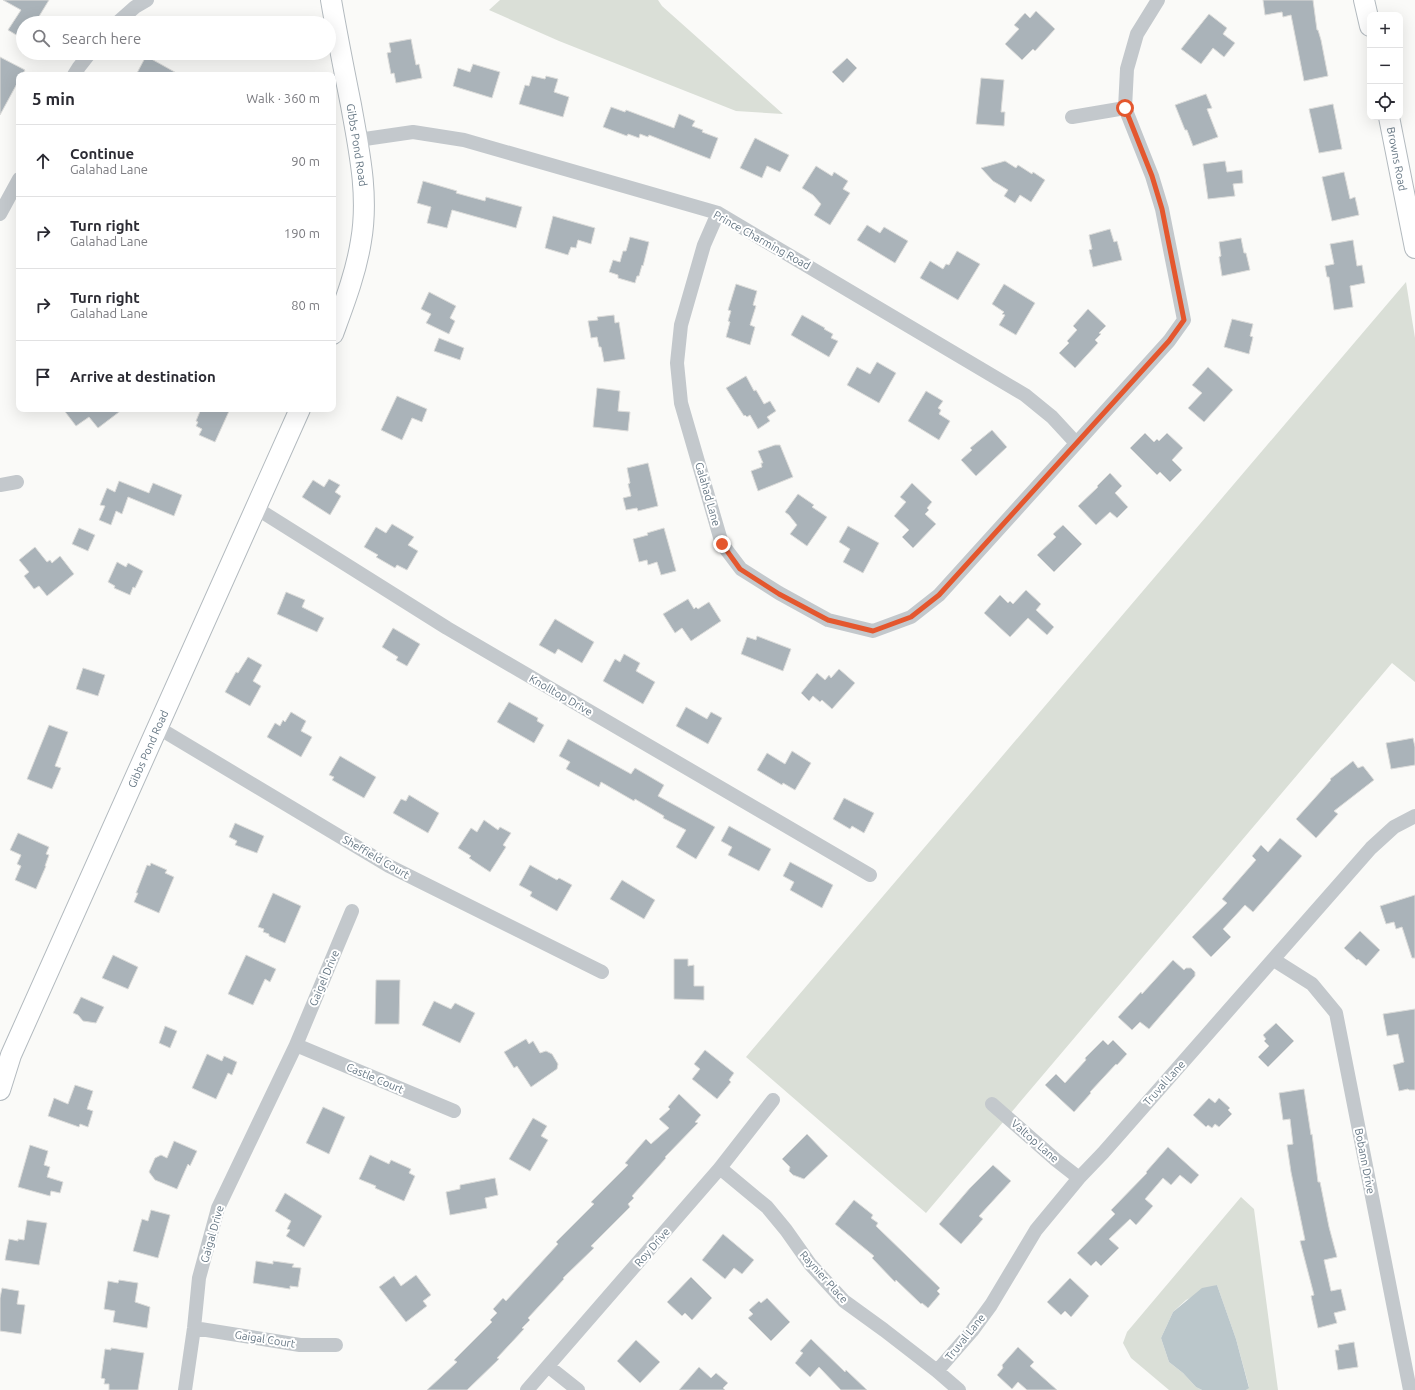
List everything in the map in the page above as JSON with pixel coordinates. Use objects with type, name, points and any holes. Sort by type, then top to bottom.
[{"type":"street","points":[[125,16],[135,7],[147,0]]},
{"type":"street","name":"Gibbs Pond Road","points":[[331,0],[334,16]]},
{"type":"street","name":"Galahad Lane","points":[[718,213],[704,245],[681,325],[677,363],[681,402],[722,544],[740,569],[779,594],[828,620],[873,631],[911,617],[939,595],[1169,341],[1184,320],[1162,209],[1152,176],[1125,108],[1127,69],[1137,34],[1158,0]]},
{"type":"street","points":[[1364,0],[1367,13]]},
{"type":"street","name":"Gibbs Pond Road","points":[[336,26],[358,140],[364,197],[361,240],[349,291],[336,326]]},
{"type":"street","points":[[76,72],[84,60]]},
{"type":"street","points":[[1072,117],[1125,108]]},
{"type":"street","name":"Browns Road","points":[[1390,120],[1415,248]]},
{"type":"street","name":"Prince Charming Road","points":[[358,140],[413,132],[464,140],[718,213],[1025,395],[1052,417],[1076,443]]},
{"type":"street","points":[[0,214],[16,185]]},
{"type":"street","name":"Gibbs Pond Road","points":[[0,1090],[6,1053],[157,728],[299,412]]},
{"type":"street","points":[[0,485],[17,482]]},
{"type":"street","name":"Knolltop Drive","points":[[256,508],[447,628],[870,875]]},
{"type":"street","name":"Sheffield Court","points":[[157,728],[389,866],[602,972]]},
{"type":"street","name":"Truval Lane","points":[[937,1371],[972,1331],[986,1312],[1036,1230],[1079,1178],[1103,1153],[1372,848],[1394,827],[1415,816]]},
{"type":"street","name":"Gaigel Drive","points":[[296,1045],[352,911]]},
{"type":"street","name":"Bobann Drive","points":[[1274,960],[1312,984],[1336,1013],[1410,1390]]},
{"type":"street","name":"Castle Court","points":[[296,1045],[454,1111]]},
{"type":"street","name":"Gaigal Drive","points":[[185,1390],[194,1328],[199,1278],[218,1208],[296,1045]]},
{"type":"street","name":"Roy Drive","points":[[527,1390],[549,1367],[720,1168],[773,1100]]},
{"type":"street","name":"Valtop Lane","points":[[992,1104],[1079,1178]]},
{"type":"street","name":"Raynier Place","points":[[720,1168],[767,1207],[786,1230],[810,1264],[844,1301],[937,1371],[958,1390]]},
{"type":"street","name":"Gaigal Court","points":[[194,1328],[300,1345],[336,1345]]},
{"type":"street","points":[[549,1367],[578,1390]]},
{"type":"shaded area","points":[[500,0],[658,0],[662,6],[783,114],[736,111],[559,41],[489,10]]},
{"type":"shaded area","points":[[1406,282],[1415,338],[1415,682],[1392,663],[926,1213],[746,1057]]},
{"type":"shaded area","points":[[1241,1197],[1254,1209],[1278,1390],[1246,1390],[1249,1387],[1236,1339],[1217,1285],[1186,1300],[1173,1312],[1161,1338],[1169,1362],[1183,1373],[1196,1387],[1202,1390],[1169,1390],[1131,1358],[1123,1343],[1127,1332]]},
{"type":"shaded area","points":[[1217,1285],[1236,1339],[1249,1388],[1246,1390],[1202,1390],[1196,1387],[1183,1373],[1169,1362],[1161,1338],[1173,1312],[1202,1288]]},
{"type":"building","points":[[3,0],[49,0],[39,16],[17,16],[21,10]]},
{"type":"building","points":[[1263,0],[1313,0],[1317,30],[1321,40],[1328,76],[1304,81],[1291,15],[1283,17],[1282,12],[1265,15]]},
{"type":"building","points":[[1036,11],[1055,29],[1035,51],[1033,49],[1022,60],[1005,44],[1019,29],[1014,25],[1025,13],[1030,18]]},
{"type":"building","points":[[1209,14],[1227,28],[1223,34],[1235,43],[1224,57],[1213,48],[1201,64],[1181,49]]},
{"type":"building","points":[[16,18],[16,35],[8,30]]},
{"type":"building","points":[[411,39],[416,65],[419,64],[422,78],[396,83],[394,73],[391,74],[387,53],[391,52],[389,43]]},
{"type":"building","points":[[0,57],[25,70],[24,72],[16,72],[16,86],[0,115]]},
{"type":"building","points":[[847,58],[857,68],[843,83],[832,72]]},
{"type":"building","points":[[144,60],[153,60],[175,72],[138,72]]},
{"type":"building","points":[[473,64],[500,72],[492,98],[453,86],[458,68],[470,72]]},
{"type":"building","points":[[532,76],[545,79],[546,76],[558,79],[554,92],[569,97],[563,117],[519,104],[525,85],[529,86]]},
{"type":"building","points":[[981,78],[1004,80],[1001,112],[1005,112],[1004,126],[976,124]]},
{"type":"building","points":[[1206,94],[1212,108],[1207,109],[1218,137],[1193,146],[1175,105]]},
{"type":"building","points":[[1333,104],[1342,149],[1319,153],[1309,109]]},
{"type":"building","points":[[611,107],[625,112],[626,110],[674,128],[679,114],[695,121],[692,126],[703,130],[702,132],[718,138],[710,159],[649,135],[648,137],[640,134],[639,138],[628,134],[627,136],[603,127]]},
{"type":"building","points":[[755,138],[789,155],[780,172],[767,166],[762,178],[740,168]]},
{"type":"building","points":[[1005,161],[1016,168],[1018,165],[1032,174],[1033,172],[1045,180],[1031,202],[1020,195],[1015,203],[1004,196],[1008,190],[993,181],[981,168]]},
{"type":"building","points":[[1225,161],[1227,172],[1242,170],[1243,183],[1233,184],[1235,196],[1208,199],[1203,164]]},
{"type":"building","points":[[816,166],[832,176],[834,172],[848,181],[843,189],[850,193],[830,225],[814,215],[821,204],[813,195],[802,188]]},
{"type":"building","points":[[1344,172],[1350,199],[1355,197],[1359,215],[1332,221],[1322,177]]},
{"type":"building","points":[[423,181],[457,191],[456,193],[485,201],[486,197],[522,207],[516,228],[452,210],[447,228],[427,223],[431,207],[417,203]]},
{"type":"building","points":[[553,216],[595,228],[591,244],[578,240],[576,248],[571,247],[568,255],[545,248]]},
{"type":"building","points":[[867,225],[880,233],[884,227],[908,241],[895,263],[857,240]]},
{"type":"building","points":[[1110,229],[1114,242],[1117,241],[1122,260],[1093,267],[1089,250],[1092,249],[1089,235]]},
{"type":"building","points":[[630,237],[649,242],[643,266],[642,265],[635,283],[618,278],[618,275],[609,272],[613,260],[620,262],[623,251],[626,251]]},
{"type":"building","points":[[1241,238],[1250,270],[1222,276],[1219,257],[1221,256],[1219,242]]},
{"type":"building","points":[[1353,240],[1357,266],[1362,265],[1365,283],[1350,286],[1353,307],[1334,310],[1329,277],[1327,277],[1325,266],[1334,264],[1330,244]]},
{"type":"building","points":[[957,251],[980,264],[958,300],[920,278],[930,261],[943,269],[946,264],[949,265]]},
{"type":"building","points":[[736,284],[757,291],[753,305],[756,306],[750,325],[755,327],[750,345],[726,337],[731,311],[728,310]]},
{"type":"building","points":[[1004,284],[1035,303],[1016,335],[999,325],[1005,315],[1002,314],[1004,312],[992,304]]},
{"type":"building","points":[[429,292],[456,306],[450,318],[455,321],[449,334],[426,323],[431,314],[421,309]]},
{"type":"building","points":[[1088,309],[1106,326],[1095,340],[1098,343],[1075,368],[1059,353],[1069,343],[1067,341],[1077,330],[1073,326]]},
{"type":"building","points":[[614,315],[615,323],[619,322],[625,359],[604,362],[597,337],[591,338],[588,321],[598,320],[597,317]]},
{"type":"building","points":[[802,315],[825,328],[824,329],[833,334],[831,338],[838,341],[829,357],[791,335]]},
{"type":"building","points":[[1232,319],[1253,324],[1250,336],[1253,337],[1249,354],[1224,347]]},
{"type":"building","points":[[439,338],[464,348],[460,360],[434,351]]},
{"type":"building","points":[[877,362],[896,373],[879,403],[847,385],[857,367],[870,374]]},
{"type":"building","points":[[1208,367],[1233,390],[1204,422],[1188,408],[1202,393],[1192,385]]},
{"type":"building","points":[[746,376],[754,391],[756,390],[764,404],[770,401],[776,411],[767,417],[770,421],[758,429],[750,415],[747,417],[745,415],[744,416],[726,388]]},
{"type":"building","points":[[597,388],[620,391],[618,411],[630,412],[628,431],[593,427]]},
{"type":"building","points":[[926,391],[943,401],[938,408],[941,410],[939,414],[950,421],[939,440],[908,421]]},
{"type":"building","points":[[397,396],[427,409],[422,422],[412,418],[402,440],[381,430]]},
{"type":"building","points":[[65,412],[119,412],[98,428],[89,417],[76,426]]},
{"type":"building","points":[[200,412],[229,412],[215,442],[199,435],[202,429],[196,426],[198,422],[196,421]]},
{"type":"building","points":[[992,430],[1007,447],[976,476],[961,460],[972,450],[970,448]]},
{"type":"building","points":[[1145,433],[1154,442],[1157,439],[1159,441],[1167,433],[1183,448],[1172,460],[1182,470],[1170,482],[1160,472],[1157,475],[1130,448]]},
{"type":"building","points":[[775,445],[780,445],[793,477],[758,491],[751,471],[762,467],[761,463],[763,463],[758,451]]},
{"type":"building","points":[[648,463],[658,506],[638,511],[637,508],[626,510],[623,498],[631,496],[628,484],[630,483],[627,468]]},
{"type":"building","points":[[1110,473],[1122,486],[1115,493],[1128,507],[1117,518],[1110,512],[1096,525],[1078,506]]},
{"type":"building","points":[[329,479],[340,485],[335,492],[341,496],[330,515],[302,497],[313,480],[324,487]]},
{"type":"building","points":[[119,481],[149,493],[153,483],[182,495],[174,516],[128,497],[122,514],[116,511],[111,525],[99,520],[105,506],[100,505],[107,488],[115,492]]},
{"type":"building","points":[[912,483],[932,502],[927,508],[929,510],[925,514],[936,524],[913,548],[902,537],[909,530],[894,516],[906,502],[900,497]]},
{"type":"building","points":[[798,494],[814,505],[812,507],[827,517],[807,546],[790,534],[797,525],[785,512]]},
{"type":"building","points":[[392,524],[414,537],[408,545],[418,551],[407,570],[397,565],[395,568],[376,557],[378,555],[364,547],[376,527],[386,533]]},
{"type":"building","points":[[1063,525],[1082,544],[1054,572],[1037,555],[1056,537],[1053,534]]},
{"type":"building","points":[[848,526],[879,543],[863,573],[843,562],[850,549],[839,542]]},
{"type":"building","points":[[79,528],[95,535],[88,551],[72,544]]},
{"type":"building","points":[[664,528],[676,571],[661,575],[657,562],[648,565],[647,560],[639,562],[633,539],[648,535],[647,533]]},
{"type":"building","points":[[35,547],[47,562],[50,560],[52,563],[60,556],[74,574],[47,596],[39,586],[34,589],[24,576],[29,572],[19,560]]},
{"type":"building","points":[[117,562],[126,567],[128,563],[143,571],[130,595],[114,588],[115,586],[108,582]]},
{"type":"building","points":[[1026,590],[1041,604],[1036,610],[1054,627],[1047,635],[1028,618],[1010,637],[984,613],[1000,595],[1008,603],[1010,601],[1013,604]]},
{"type":"building","points":[[286,592],[305,600],[302,607],[324,618],[317,632],[277,614]]},
{"type":"building","points":[[688,599],[694,609],[696,607],[698,609],[709,602],[721,621],[691,641],[682,628],[675,633],[663,614]]},
{"type":"building","points":[[555,619],[594,642],[582,663],[558,649],[555,654],[539,645]]},
{"type":"building","points":[[393,628],[420,644],[407,666],[396,660],[398,657],[382,647]]},
{"type":"building","points":[[757,636],[791,649],[783,671],[741,654],[747,637],[756,640]]},
{"type":"building","points":[[624,654],[640,663],[636,671],[655,682],[643,704],[603,681],[615,659],[620,662]]},
{"type":"building","points":[[248,657],[262,665],[253,681],[261,686],[250,706],[225,692],[236,672],[238,673]]},
{"type":"building","points":[[83,668],[105,675],[98,696],[76,689]]},
{"type":"building","points":[[839,669],[855,683],[832,709],[822,700],[820,702],[813,696],[809,701],[801,693],[817,673],[825,680],[829,675],[831,678]]},
{"type":"building","points":[[509,702],[538,718],[537,721],[544,725],[534,743],[497,722]]},
{"type":"building","points":[[686,707],[707,719],[711,712],[722,718],[708,744],[676,726]]},
{"type":"building","points":[[291,712],[306,721],[301,731],[312,737],[301,757],[267,737],[275,723],[280,726],[283,720],[285,722]]},
{"type":"building","points":[[49,725],[68,732],[55,766],[61,768],[52,789],[27,779]]},
{"type":"building","points":[[1413,738],[1415,747],[1415,765],[1391,769],[1386,743]]},
{"type":"building","points":[[568,739],[631,774],[635,768],[664,785],[658,796],[715,827],[696,859],[676,847],[686,830],[663,818],[664,816],[635,799],[634,801],[601,782],[599,787],[566,769],[570,762],[559,756]]},
{"type":"building","points":[[792,751],[811,763],[795,790],[783,783],[782,785],[757,770],[767,753],[785,764]]},
{"type":"building","points":[[340,756],[376,777],[364,798],[332,780],[334,777],[329,775]]},
{"type":"building","points":[[1353,761],[1358,768],[1363,766],[1374,780],[1334,811],[1338,814],[1316,838],[1296,819],[1331,780],[1330,779]]},
{"type":"building","points":[[409,795],[439,813],[428,833],[393,813],[401,799],[406,801]]},
{"type":"building","points":[[844,798],[874,813],[864,833],[852,826],[850,829],[833,819]]},
{"type":"building","points":[[484,820],[498,830],[500,827],[511,833],[503,845],[506,847],[490,872],[469,858],[471,856],[458,848],[471,828],[477,832]]},
{"type":"building","points":[[235,823],[264,836],[257,853],[235,845],[237,841],[229,837]]},
{"type":"building","points":[[729,826],[771,849],[759,871],[728,855],[732,847],[721,841]]},
{"type":"building","points":[[18,833],[49,847],[46,854],[49,855],[46,866],[36,889],[15,880],[21,866],[17,864],[21,855],[10,850]]},
{"type":"building","points":[[1280,838],[1302,856],[1253,912],[1245,905],[1223,929],[1231,937],[1211,957],[1192,937],[1227,903],[1222,899],[1256,860],[1252,856],[1261,845],[1268,852]]},
{"type":"building","points":[[790,862],[833,885],[822,908],[790,890],[794,882],[783,876]]},
{"type":"building","points":[[151,863],[167,870],[165,873],[174,877],[159,913],[134,902],[147,865],[150,866]]},
{"type":"building","points":[[530,865],[557,880],[559,878],[572,885],[557,911],[530,896],[532,892],[519,885]]},
{"type":"building","points":[[622,880],[655,900],[644,919],[610,899]]},
{"type":"building","points":[[273,893],[301,906],[285,943],[269,936],[269,934],[263,932],[264,929],[258,927]]},
{"type":"building","points":[[1415,895],[1415,958],[1412,958],[1402,927],[1396,929],[1394,922],[1386,924],[1380,906]]},
{"type":"building","points":[[1360,931],[1380,950],[1366,966],[1344,948]]},
{"type":"building","points":[[113,955],[138,967],[128,989],[102,978]]},
{"type":"building","points":[[246,955],[276,969],[270,982],[265,979],[253,1005],[228,994]]},
{"type":"building","points":[[674,959],[688,959],[688,966],[694,965],[694,986],[704,986],[704,1000],[674,999]]},
{"type":"building","points":[[1173,960],[1184,970],[1186,968],[1191,968],[1195,972],[1195,976],[1149,1029],[1140,1022],[1132,1030],[1118,1017],[1141,992],[1142,994]]},
{"type":"building","points":[[376,980],[400,980],[399,1024],[375,1024]]},
{"type":"building","points":[[81,997],[104,1007],[96,1023],[83,1021],[78,1015],[73,1013]]},
{"type":"building","points":[[434,1001],[451,1009],[455,1003],[475,1013],[460,1043],[422,1025]]},
{"type":"building","points":[[1415,1009],[1415,1090],[1408,1089],[1399,1091],[1393,1065],[1404,1062],[1398,1034],[1387,1036],[1383,1014]]},
{"type":"building","points":[[1276,1023],[1294,1041],[1268,1067],[1258,1057],[1269,1046],[1264,1041],[1266,1039],[1263,1035]]},
{"type":"building","points":[[165,1026],[177,1031],[170,1048],[159,1043]]},
{"type":"building","points":[[526,1039],[529,1044],[533,1041],[540,1053],[546,1051],[552,1054],[558,1064],[557,1069],[531,1087],[517,1066],[514,1068],[504,1052]]},
{"type":"building","points":[[1103,1040],[1108,1045],[1113,1040],[1127,1054],[1090,1092],[1091,1093],[1074,1112],[1045,1085],[1056,1074],[1065,1083],[1086,1060],[1085,1058]]},
{"type":"building","points":[[705,1050],[734,1073],[729,1080],[731,1082],[717,1099],[692,1079],[700,1069],[694,1064]]},
{"type":"building","points":[[207,1054],[222,1061],[224,1056],[237,1062],[232,1075],[228,1073],[216,1099],[192,1088]]},
{"type":"building","points":[[75,1085],[93,1091],[87,1109],[93,1111],[88,1127],[80,1124],[79,1127],[48,1116],[54,1098],[68,1104]]},
{"type":"building","points":[[1304,1089],[1311,1135],[1312,1134],[1318,1182],[1320,1182],[1337,1257],[1324,1260],[1331,1291],[1341,1289],[1346,1310],[1334,1313],[1337,1323],[1318,1328],[1311,1296],[1314,1295],[1300,1241],[1305,1240],[1287,1145],[1293,1144],[1290,1119],[1283,1120],[1279,1093]]},
{"type":"building","points":[[679,1094],[701,1115],[695,1122],[698,1123],[665,1157],[666,1158],[632,1196],[634,1198],[628,1204],[630,1207],[591,1246],[594,1248],[563,1278],[564,1279],[528,1318],[530,1320],[522,1328],[524,1329],[497,1358],[499,1359],[467,1390],[427,1390],[457,1362],[454,1360],[492,1322],[490,1320],[497,1313],[493,1309],[503,1298],[506,1301],[558,1244],[556,1242],[594,1204],[591,1202],[628,1165],[625,1163],[646,1139],[651,1144],[669,1128],[659,1119],[670,1109],[668,1107]]},
{"type":"building","points":[[1209,1098],[1215,1103],[1219,1098],[1230,1108],[1228,1110],[1232,1114],[1219,1127],[1215,1124],[1212,1128],[1208,1125],[1206,1127],[1193,1115]]},
{"type":"building","points":[[323,1107],[345,1117],[329,1154],[306,1143]]},
{"type":"building","points":[[533,1118],[547,1126],[541,1136],[548,1140],[530,1171],[509,1159]]},
{"type":"building","points":[[807,1134],[828,1156],[804,1179],[793,1175],[789,1171],[790,1167],[782,1159]]},
{"type":"building","points":[[174,1141],[197,1151],[190,1166],[188,1164],[177,1189],[155,1180],[149,1172],[155,1158],[161,1155],[167,1158]]},
{"type":"building","points":[[30,1145],[48,1151],[44,1165],[50,1167],[47,1177],[63,1182],[60,1193],[51,1191],[50,1196],[18,1187]]},
{"type":"building","points":[[1168,1147],[1199,1175],[1191,1184],[1180,1175],[1171,1185],[1163,1178],[1145,1199],[1153,1206],[1136,1225],[1130,1219],[1109,1239],[1119,1248],[1101,1266],[1096,1261],[1091,1266],[1077,1253],[1115,1214],[1111,1210],[1147,1173],[1146,1172]]},
{"type":"building","points":[[370,1155],[389,1164],[391,1160],[411,1169],[409,1173],[415,1176],[404,1201],[359,1179]]},
{"type":"building","points":[[993,1165],[1011,1181],[979,1216],[983,1219],[961,1244],[939,1224],[970,1188]]},
{"type":"building","points":[[495,1178],[498,1195],[485,1198],[487,1208],[450,1215],[446,1192],[460,1189],[460,1185]]},
{"type":"building","points":[[285,1193],[322,1216],[304,1247],[286,1236],[290,1230],[287,1229],[291,1221],[275,1211]]},
{"type":"building","points":[[854,1200],[873,1215],[871,1218],[878,1223],[876,1226],[940,1288],[937,1291],[940,1294],[928,1308],[922,1303],[921,1304],[896,1280],[895,1282],[872,1258],[874,1256],[835,1224]]},
{"type":"building","points":[[151,1210],[170,1215],[158,1258],[133,1251],[142,1219],[148,1221]]},
{"type":"building","points":[[27,1220],[47,1223],[39,1265],[5,1260],[9,1239],[18,1241],[18,1239],[24,1240]]},
{"type":"building","points":[[723,1234],[754,1260],[742,1274],[734,1268],[725,1279],[702,1260]]},
{"type":"building","points":[[256,1261],[273,1264],[273,1261],[294,1264],[292,1267],[301,1268],[298,1287],[290,1286],[290,1289],[253,1283]]},
{"type":"building","points":[[416,1275],[431,1295],[423,1301],[427,1306],[406,1322],[379,1287],[394,1276],[401,1286]]},
{"type":"building","points":[[691,1277],[712,1298],[692,1320],[685,1313],[682,1316],[667,1302]]},
{"type":"building","points":[[1070,1278],[1089,1296],[1071,1317],[1065,1311],[1061,1315],[1047,1302]]},
{"type":"building","points":[[119,1280],[138,1283],[135,1302],[150,1307],[147,1328],[113,1322],[115,1311],[104,1309],[108,1281],[118,1283]]},
{"type":"building","points":[[2,1288],[19,1291],[17,1304],[25,1305],[21,1334],[0,1331],[0,1298]]},
{"type":"building","points":[[767,1298],[790,1322],[771,1341],[748,1318],[753,1314],[749,1310],[759,1301],[761,1303]]},
{"type":"building","points":[[811,1339],[845,1372],[846,1370],[867,1390],[841,1390],[819,1367],[810,1377],[795,1363],[803,1353],[800,1351]]},
{"type":"building","points":[[636,1340],[660,1362],[640,1383],[617,1361]]},
{"type":"building","points":[[1354,1342],[1358,1367],[1338,1370],[1335,1350],[1339,1350],[1338,1345]]},
{"type":"building","points":[[1018,1347],[1034,1362],[1030,1366],[1057,1390],[1027,1390],[1018,1382],[1012,1389],[997,1375],[1003,1368],[1002,1365]]},
{"type":"building","points":[[111,1348],[144,1353],[138,1390],[109,1390],[109,1384],[104,1384],[105,1379],[101,1378],[105,1349],[111,1350]]},
{"type":"building","points":[[699,1367],[711,1378],[716,1373],[728,1383],[723,1388],[725,1390],[679,1390]]},
{"type":"route","points":[[722,544],[740,569],[779,594],[828,620],[873,631],[911,617],[939,595],[1169,341],[1184,320],[1162,209],[1152,176],[1141,152],[1125,108]]}]
